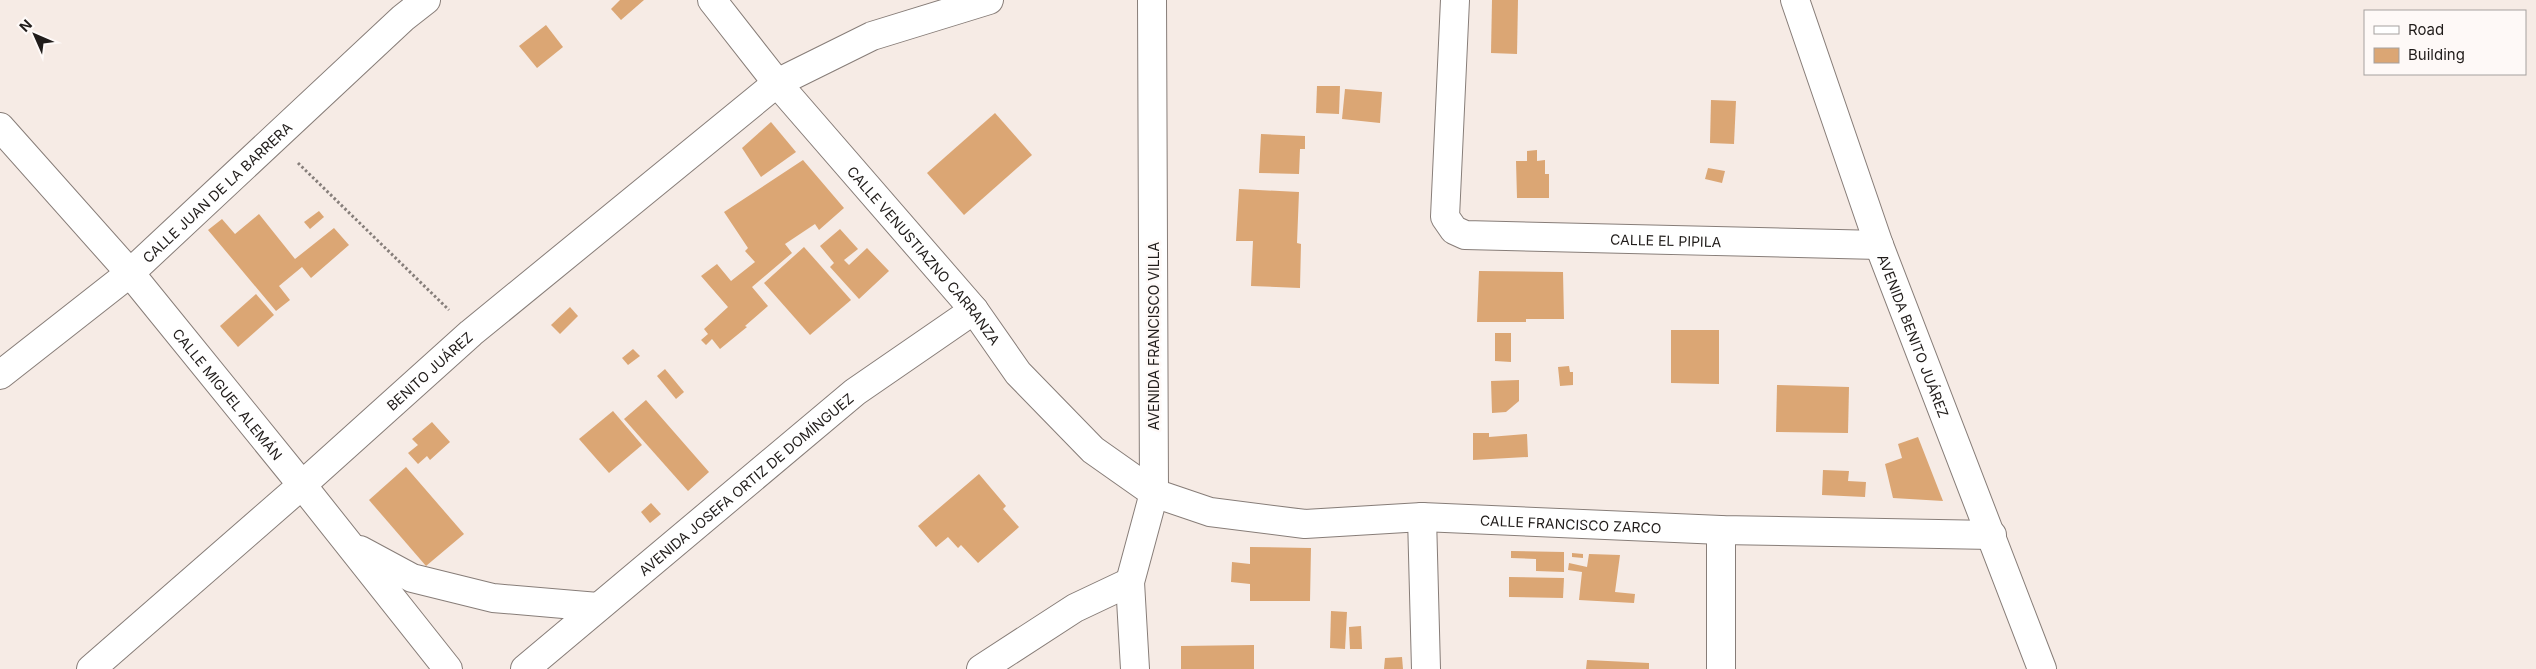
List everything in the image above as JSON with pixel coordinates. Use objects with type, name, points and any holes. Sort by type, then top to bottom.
[{"type":"street","name":"CALLE JUAN DE LA BARRERA","points":[[0,375],[130,273],[403,18],[426,0]]},
{"type":"street","name":"CALLE VENUSTIAZNO CARRANZA","points":[[712,0],[777,83],[974,310],[1018,373],[1093,450],[1154,493]]},
{"type":"street","points":[[777,83],[872,36],[989,0]]},
{"type":"street","name":"AVENIDA FRANCISCO VILLA","points":[[1135,669],[1130,582],[1154,493],[1152,0]]},
{"type":"street","name":"CALLE EL PIPILA","points":[[1455,0],[1445,217],[1454,230],[1466,235],[1879,245]]},
{"type":"street","name":"AVENIDA BENITO JUÁREZ","points":[[1796,0],[1879,245],[2042,669]]},
{"type":"street","name":"BENITO JUÁREZ","points":[[91,669],[302,485],[471,332],[777,83]]},
{"type":"street","name":"CALLE MIGUEL ALEMÁN","points":[[0,127],[130,273],[448,669]]},
{"type":"street","name":"AVENIDA JOSEFA ORTIZ DE DOMÍNGUEZ","points":[[525,669],[856,392],[974,310]]},
{"type":"street","name":"CALLE FRANCISCO ZARCO","points":[[1154,493],[1210,512],[1305,524],[1422,517],[1721,530],[1992,535]]},
{"type":"street","points":[[1422,517],[1426,669]]},
{"type":"street","points":[[1721,530],[1721,669]]},
{"type":"street","points":[[348,543],[412,578],[493,598],[598,607]]},
{"type":"street","points":[[981,669],[1075,608],[1130,582]]},
{"type":"path","points":[[274,140],[471,332]]},
{"type":"building","points":[[620,0],[644,0],[621,20],[611,9]]},
{"type":"building","points":[[1492,0],[1518,0],[1517,54],[1491,53]]},
{"type":"building","points":[[546,25],[563,47],[537,68],[519,46]]},
{"type":"building","points":[[1317,86],[1340,86],[1339,114],[1316,113]]},
{"type":"building","points":[[1345,89],[1382,92],[1380,123],[1342,119]]},
{"type":"building","points":[[1711,100],[1736,101],[1734,144],[1710,143]]},
{"type":"building","points":[[995,113],[1032,155],[964,215],[927,173]]},
{"type":"building","points":[[771,122],[796,152],[761,177],[742,148]]},
{"type":"building","points":[[1261,134],[1305,136],[1305,149],[1300,149],[1299,174],[1259,173]]},
{"type":"building","points":[[1537,150],[1537,161],[1545,160],[1545,174],[1549,174],[1549,198],[1517,198],[1516,161],[1527,161],[1527,151]]},
{"type":"building","points":[[803,160],[844,208],[819,230],[815,224],[785,244],[792,253],[752,287],[768,306],[745,326],[747,327],[720,349],[712,339],[706,345],[701,340],[708,334],[704,329],[728,307],[701,276],[717,264],[731,281],[755,262],[745,251],[748,248],[724,212]]},
{"type":"building","points":[[1708,168],[1725,171],[1722,183],[1705,179]]},
{"type":"building","points":[[1239,189],[1299,192],[1297,243],[1301,244],[1300,288],[1251,286],[1253,241],[1236,241]]},
{"type":"building","points":[[319,211],[324,217],[310,229],[304,222]]},
{"type":"building","points":[[259,214],[295,259],[334,228],[349,245],[311,278],[302,267],[279,286],[290,300],[276,311],[208,230],[222,219],[235,234]]},
{"type":"building","points":[[840,229],[858,249],[844,260],[849,265],[867,248],[889,271],[859,299],[830,267],[834,263],[820,246]]},
{"type":"building","points":[[804,247],[851,300],[810,335],[764,283]]},
{"type":"building","points":[[1479,271],[1563,272],[1564,319],[1526,319],[1526,322],[1477,322]]},
{"type":"building","points":[[256,294],[274,315],[238,347],[220,326]]},
{"type":"building","points":[[570,307],[578,316],[560,334],[551,325]]},
{"type":"building","points":[[1671,330],[1719,330],[1719,384],[1671,383]]},
{"type":"building","points":[[1495,333],[1511,333],[1511,362],[1495,361]]},
{"type":"building","points":[[633,349],[640,356],[628,365],[622,358]]},
{"type":"building","points":[[1569,366],[1570,372],[1573,372],[1573,385],[1560,386],[1558,367]]},
{"type":"building","points":[[665,369],[684,392],[676,399],[657,376]]},
{"type":"building","points":[[1519,380],[1519,401],[1506,412],[1492,413],[1491,381]]},
{"type":"building","points":[[1777,385],[1849,387],[1848,433],[1776,432]]},
{"type":"building","points":[[646,400],[709,472],[688,491],[624,419]]},
{"type":"building","points":[[613,411],[642,445],[609,473],[579,439]]},
{"type":"building","points":[[432,422],[450,442],[430,460],[427,456],[418,464],[408,453],[418,445],[412,439]]},
{"type":"building","points":[[1473,433],[1489,433],[1489,437],[1527,434],[1528,457],[1473,460]]},
{"type":"building","points":[[1918,437],[1943,501],[1893,498],[1885,464],[1902,458],[1898,444]]},
{"type":"building","points":[[406,467],[464,534],[426,566],[369,500]]},
{"type":"building","points":[[1823,470],[1849,471],[1848,481],[1866,482],[1865,497],[1822,495]]},
{"type":"building","points":[[979,474],[1006,506],[1003,509],[1019,527],[978,563],[961,545],[958,548],[948,537],[936,547],[918,526]]},
{"type":"building","points":[[651,503],[661,514],[650,523],[641,512]]},
{"type":"building","points":[[1250,547],[1311,548],[1310,601],[1250,601],[1250,584],[1231,582],[1232,562],[1250,564]]},
{"type":"building","points":[[1511,551],[1564,552],[1564,572],[1536,571],[1536,559],[1511,558]]},
{"type":"building","points":[[1572,553],[1583,554],[1583,558],[1572,557]]},
{"type":"building","points":[[1589,554],[1620,555],[1615,592],[1635,594],[1634,603],[1579,600],[1582,572],[1568,570],[1569,563],[1587,567]]},
{"type":"building","points":[[1509,577],[1564,578],[1563,598],[1509,597]]},
{"type":"building","points":[[1331,611],[1347,612],[1345,649],[1330,648]]},
{"type":"building","points":[[1361,626],[1362,649],[1350,649],[1349,627]]},
{"type":"building","points":[[1254,645],[1254,669],[1181,669],[1181,646]]},
{"type":"building","points":[[1402,657],[1403,669],[1384,669],[1385,658]]},
{"type":"building","points":[[1587,660],[1649,663],[1649,669],[1586,669]]}]
